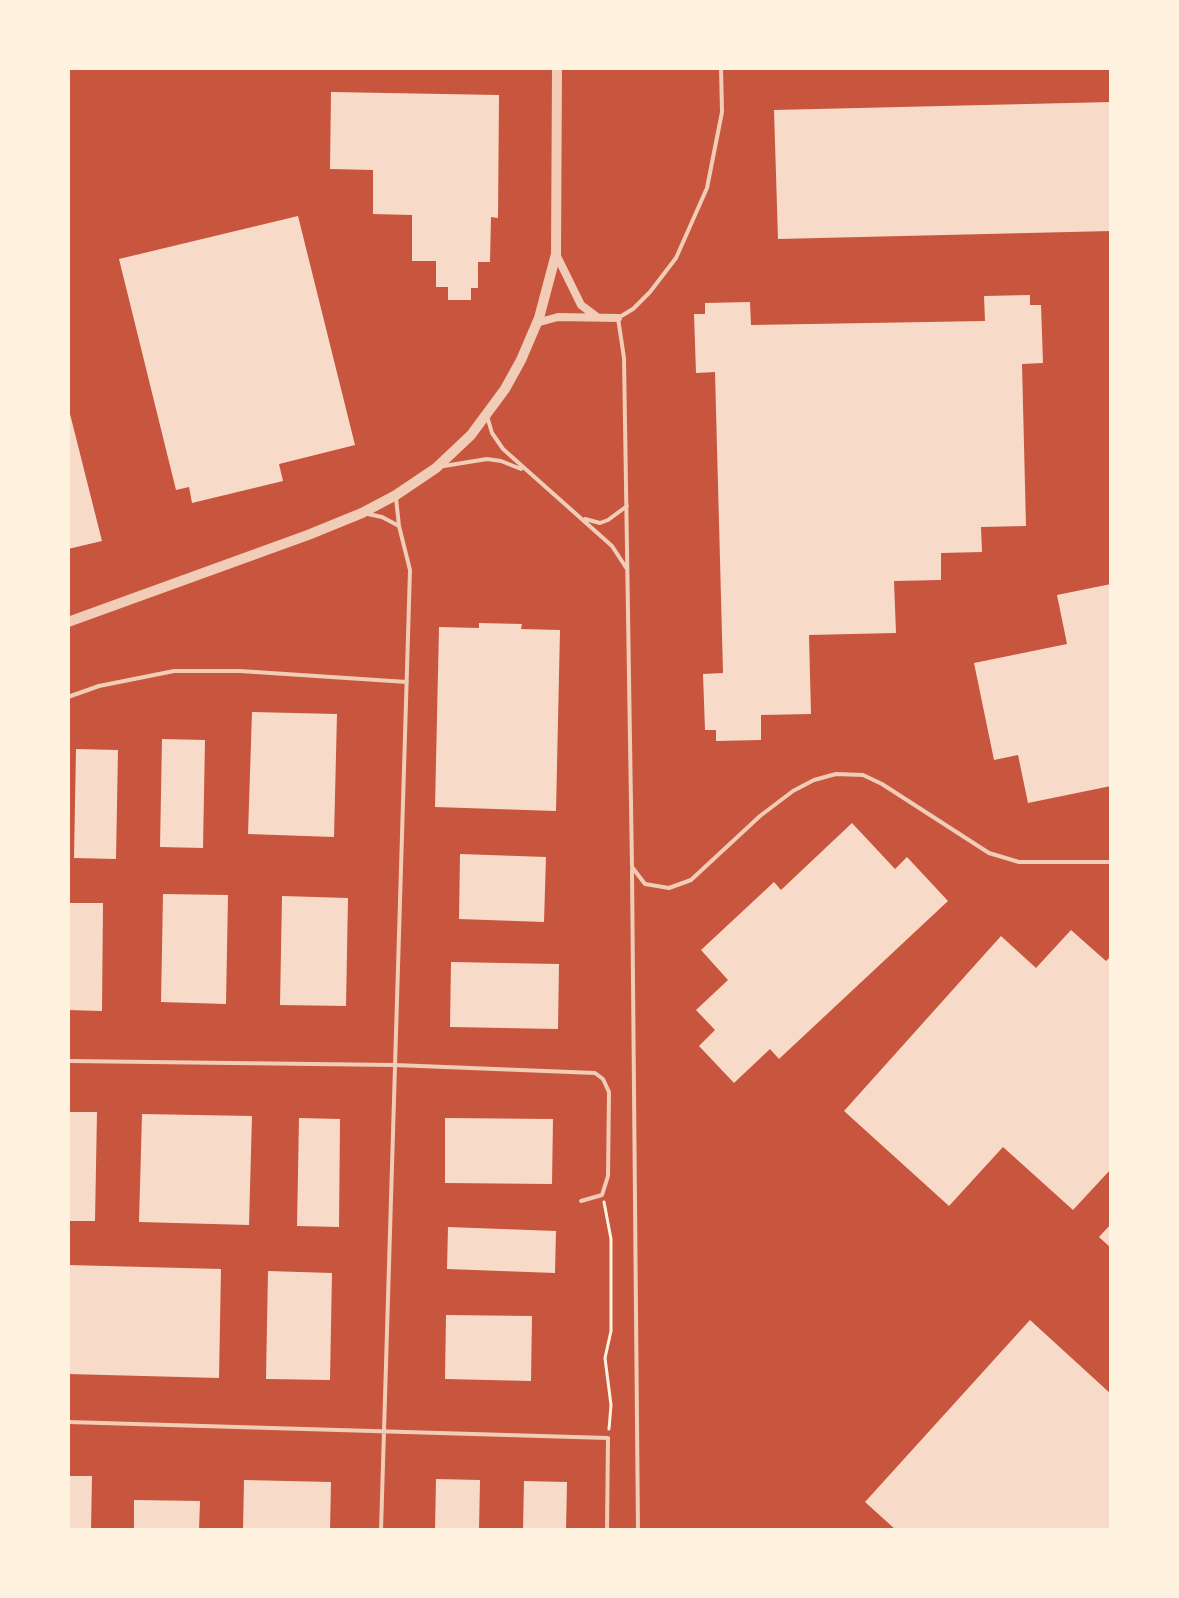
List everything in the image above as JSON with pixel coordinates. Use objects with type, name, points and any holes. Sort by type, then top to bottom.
[{"type":"street","points":[[68,622],[362,513],[436,468],[487,416],[521,360],[536,323],[556,254],[557,68]]},
{"type":"street","points":[[556,254],[581,305],[597,318]]},
{"type":"street","points":[[536,323],[558,317],[618,318]]},
{"type":"lane","points":[[638,1530],[627,505],[624,358],[618,318],[633,309],[650,292],[676,258],[707,188],[722,112],[721,68]]},
{"type":"lane","points":[[487,416],[492,433],[503,449],[620,555],[628,571]]},
{"type":"lane","points":[[436,468],[487,459],[501,461],[527,472]]},
{"type":"lane","points":[[381,1530],[410,570],[399,526],[396,495]]},
{"type":"lane","points":[[583,519],[600,523],[616,517],[627,505]]},
{"type":"lane","points":[[362,513],[382,517],[399,526]]},
{"type":"lane","points":[[68,697],[99,686],[174,671],[240,671],[407,682]]},
{"type":"lane","points":[[632,867],[645,884],[669,888],[691,880],[760,816],[793,791],[814,780],[836,774],[863,775],[882,784],[989,853],[1019,862],[1111,862]]},
{"type":"lane","points":[[68,1061],[395,1065],[595,1073],[603,1079],[609,1092],[608,1176],[602,1195],[581,1201]]},
{"type":"lane","points":[[68,1422],[608,1438],[607,1530]]},
{"type":"path","points":[[602,1195],[611,1239],[611,1331],[605,1358],[611,1405],[608,1438]]},
{"type":"building","points":[[331,92],[499,95],[498,218],[491,217],[490,262],[478,262],[478,288],[471,288],[471,300],[448,300],[448,287],[436,287],[436,261],[412,261],[412,215],[373,214],[373,170],[330,169]]},
{"type":"building","points":[[1111,102],[1111,231],[778,239],[774,110]]},
{"type":"building","points":[[298,216],[355,445],[279,464],[283,481],[192,503],[189,487],[176,490],[119,259]]},
{"type":"building","points":[[1030,295],[1030,305],[1041,305],[1043,363],[1022,364],[1026,526],[981,527],[982,552],[941,553],[941,580],[894,581],[896,633],[809,635],[811,714],[761,715],[761,740],[716,741],[716,730],[705,730],[703,674],[723,673],[715,372],[696,373],[694,314],[705,314],[705,303],[750,302],[751,325],[985,321],[984,296]]},
{"type":"building","points":[[68,406],[102,541],[68,549]]},
{"type":"building","points":[[1111,584],[1111,786],[1028,803],[1018,755],[994,760],[974,663],[1067,644],[1057,595]]},
{"type":"building","points":[[479,623],[522,624],[521,629],[560,630],[556,811],[435,807],[439,627],[479,628]]},
{"type":"building","points":[[252,712],[337,714],[334,837],[248,834]]},
{"type":"building","points":[[162,739],[205,740],[203,848],[160,847]]},
{"type":"building","points":[[76,749],[118,750],[116,859],[74,858]]},
{"type":"building","points":[[852,823],[895,869],[907,857],[948,901],[779,1059],[770,1049],[734,1083],[699,1046],[715,1030],[696,1010],[728,980],[701,950],[774,882],[781,890]]},
{"type":"building","points":[[460,854],[546,857],[544,922],[459,919]]},
{"type":"building","points":[[163,894],[228,895],[226,1004],[161,1002]]},
{"type":"building","points":[[282,896],[348,898],[346,1006],[280,1005]]},
{"type":"building","points":[[68,903],[103,903],[102,1011],[68,1010]]},
{"type":"building","points":[[1071,930],[1106,961],[1111,956],[1111,1169],[1073,1210],[1003,1147],[949,1206],[844,1111],[1001,936],[1036,968]]},
{"type":"building","points":[[451,962],[559,964],[558,1029],[450,1027]]},
{"type":"building","points":[[68,1112],[97,1112],[95,1221],[68,1221]]},
{"type":"building","points":[[142,1114],[252,1116],[249,1225],[139,1222]]},
{"type":"building","points":[[299,1118],[340,1119],[339,1227],[297,1226]]},
{"type":"building","points":[[445,1118],[553,1119],[552,1184],[445,1183]]},
{"type":"building","points":[[1111,1224],[1111,1248],[1099,1237]]},
{"type":"building","points":[[448,1227],[556,1231],[555,1273],[447,1269]]},
{"type":"building","points":[[68,1265],[221,1269],[219,1378],[68,1374]]},
{"type":"building","points":[[268,1271],[332,1273],[330,1380],[266,1379]]},
{"type":"building","points":[[446,1315],[532,1316],[531,1381],[445,1379]]},
{"type":"building","points":[[1030,1320],[1111,1394],[1111,1530],[896,1530],[865,1502]]},
{"type":"building","points":[[68,1476],[92,1476],[91,1530],[68,1530]]},
{"type":"building","points":[[436,1479],[480,1480],[479,1530],[435,1530]]},
{"type":"building","points":[[244,1480],[331,1482],[330,1530],[243,1530]]},
{"type":"building","points":[[524,1481],[567,1482],[566,1530],[523,1530]]},
{"type":"building","points":[[134,1500],[200,1501],[199,1530],[134,1530]]}]
